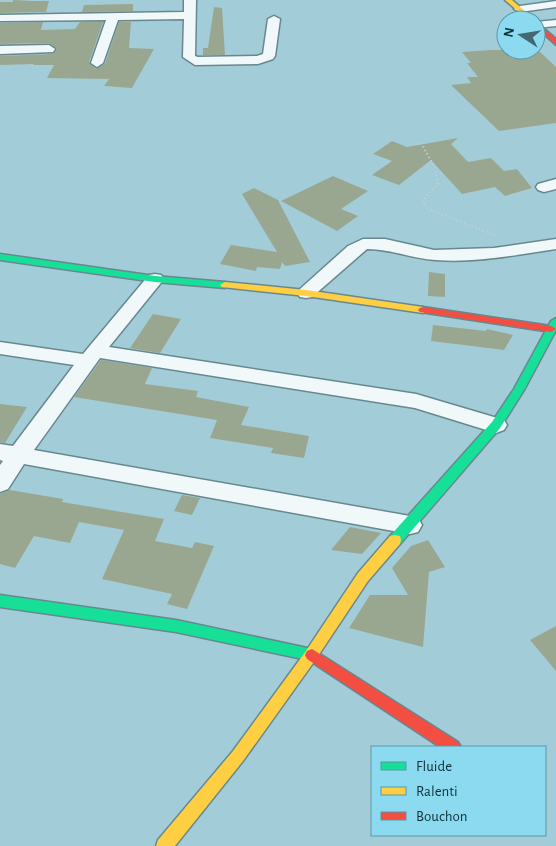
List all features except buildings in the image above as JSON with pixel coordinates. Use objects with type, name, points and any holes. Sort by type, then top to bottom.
[{"type":"street","points":[[190,0],[189,56],[195,61],[250,60],[269,56],[274,19]]},
{"type":"street","points":[[508,0],[520,9],[556,4]]},
{"type":"street","points":[[0,18],[189,15]]},
{"type":"street","points":[[97,63],[113,17]]},
{"type":"street","points":[[546,33],[556,43]]},
{"type":"street","points":[[0,50],[49,49]]},
{"type":"street","points":[[306,293],[363,244],[385,244],[434,255],[453,256],[556,244]]},
{"type":"street","points":[[0,257],[155,279],[306,293],[554,325],[519,390],[496,425],[363,577],[311,655],[238,756],[164,846]]},
{"type":"street","points":[[0,483],[9,454],[155,279]]},
{"type":"street","points":[[0,348],[92,356],[416,401],[496,425]]},
{"type":"street","points":[[9,454],[410,525]]},
{"type":"street","points":[[0,600],[176,626],[311,655],[451,746]]},
{"type":"path","points":[[421,143],[435,168],[438,184],[427,195],[423,204],[428,209],[525,248]]},
{"type":"traffic: fast","points":[[0,257],[155,279],[225,285]]},
{"type":"traffic: fast","points":[[395,540],[496,425],[519,390],[556,321]]},
{"type":"traffic: fast","points":[[0,601],[176,626],[312,655]]},
{"type":"traffic: slow","points":[[508,0],[520,10]]},
{"type":"traffic: slow","points":[[225,285],[306,293],[423,310]]},
{"type":"traffic: slow","points":[[164,846],[238,756],[311,655],[363,577],[395,540]]},
{"type":"traffic: jam","points":[[546,34],[556,43]]},
{"type":"traffic: jam","points":[[423,310],[551,329]]},
{"type":"traffic: jam","points":[[312,655],[451,746]]}]
